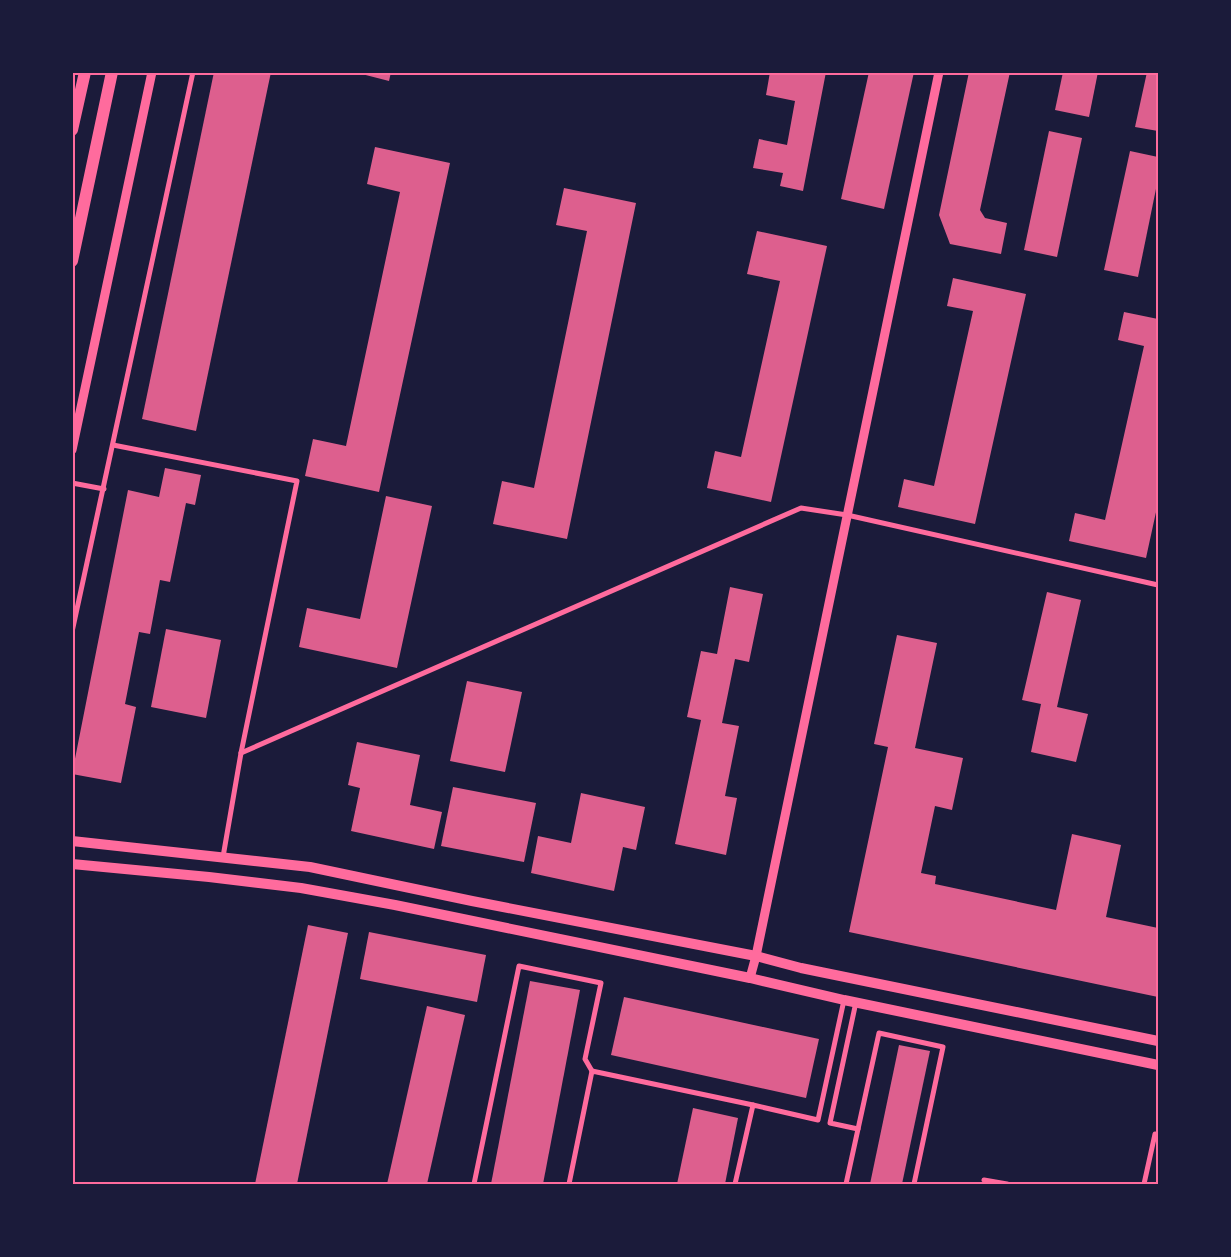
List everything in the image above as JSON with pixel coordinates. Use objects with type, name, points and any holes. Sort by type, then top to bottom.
[{"type":"highway","points":[[72,130],[84,72]]},
{"type":"highway","points":[[72,261],[112,72]]},
{"type":"main road","points":[[72,841],[310,867],[462,899],[756,956],[801,968],[1158,1041]]},
{"type":"main road","points":[[72,864],[301,888],[405,907],[1158,1065]]},
{"type":"street","points":[[72,450],[152,72]]},
{"type":"street","points":[[72,632],[193,72]]},
{"type":"street","points":[[750,978],[939,72]]},
{"type":"street","points":[[113,445],[297,481],[241,753],[223,858]]},
{"type":"street","points":[[72,483],[104,489]]},
{"type":"street","points":[[241,753],[801,508],[847,515],[1158,585]]},
{"type":"street","points":[[474,1184],[519,966],[601,983],[585,1059],[592,1071],[569,1184]]},
{"type":"street","points":[[818,1120],[844,1000]]},
{"type":"street","points":[[830,1123],[856,1002]]},
{"type":"street","points":[[846,1184],[879,1033],[943,1047],[914,1184]]},
{"type":"street","points":[[592,1071],[858,1129]]},
{"type":"street","points":[[736,1184],[753,1105]]},
{"type":"street","points":[[1144,1184],[1155,1134]]},
{"type":"street","points":[[984,1180],[1007,1184]]},
{"type":"building","points":[[214,72],[271,72],[196,431],[142,419]]},
{"type":"building","points":[[354,72],[391,72],[389,81]]},
{"type":"building","points":[[770,72],[826,72],[803,191],[780,186],[783,173],[753,168],[759,139],[787,145],[795,101],[766,95]]},
{"type":"building","points":[[869,72],[914,72],[884,209],[841,199]]},
{"type":"building","points":[[969,72],[1010,72],[980,210],[985,218],[1007,223],[1001,254],[950,244],[939,215]]},
{"type":"building","points":[[1063,72],[1098,72],[1089,117],[1055,110]]},
{"type":"building","points":[[1147,72],[1158,72],[1158,131],[1135,127]]},
{"type":"building","points":[[1049,131],[1082,138],[1057,257],[1024,250]]},
{"type":"building","points":[[375,147],[450,163],[379,492],[305,476],[313,439],[346,446],[400,192],[367,184]]},
{"type":"building","points":[[1130,151],[1158,157],[1158,179],[1138,277],[1104,270]]},
{"type":"building","points":[[564,188],[636,203],[567,539],[493,524],[502,481],[534,488],[587,231],[556,225]]},
{"type":"building","points":[[757,231],[827,246],[771,502],[707,488],[715,451],[741,457],[780,281],[747,274]]},
{"type":"building","points":[[953,278],[1026,294],[975,524],[898,507],[904,479],[934,486],[973,311],[947,306]]},
{"type":"building","points":[[1124,312],[1158,319],[1158,503],[1146,558],[1069,541],[1075,513],[1105,520],[1144,346],[1118,340]]},
{"type":"building","points":[[165,468],[201,475],[195,505],[186,503],[170,582],[160,580],[150,634],[139,632],[125,704],[136,707],[121,783],[72,774],[128,490],[159,497]]},
{"type":"building","points":[[386,496],[432,506],[397,668],[299,647],[307,608],[360,619]]},
{"type":"building","points":[[730,587],[763,594],[749,662],[735,659],[722,723],[739,726],[725,796],[737,798],[726,855],[675,844],[701,720],[687,717],[701,651],[717,654]]},
{"type":"building","points":[[1047,592],[1081,600],[1057,707],[1088,714],[1076,762],[1031,752],[1041,704],[1022,700]]},
{"type":"building","points":[[166,629],[221,640],[206,718],[151,707]]},
{"type":"building","points":[[897,635],[937,643],[915,748],[963,758],[952,810],[935,806],[921,873],[936,876],[935,884],[1056,910],[1072,834],[1121,845],[1106,917],[1158,928],[1158,997],[849,932],[888,747],[874,744]]},
{"type":"building","points":[[467,681],[522,692],[505,772],[450,761]]},
{"type":"building","points":[[357,742],[420,755],[410,805],[442,812],[434,849],[351,831],[360,788],[348,785]]},
{"type":"building","points":[[453,787],[536,803],[524,862],[441,846]]},
{"type":"building","points":[[581,793],[645,807],[636,850],[623,847],[614,891],[531,873],[538,836],[571,843]]},
{"type":"building","points":[[308,925],[348,933],[297,1184],[255,1184]]},
{"type":"building","points":[[369,932],[486,955],[477,1002],[360,979]]},
{"type":"building","points":[[530,981],[580,990],[543,1184],[491,1184]]},
{"type":"building","points":[[624,997],[819,1039],[806,1098],[611,1055]]},
{"type":"building","points":[[427,1006],[465,1015],[427,1184],[387,1184]]},
{"type":"building","points":[[899,1045],[930,1051],[902,1184],[870,1184]]},
{"type":"building","points":[[693,1108],[738,1118],[725,1184],[677,1184]]}]
